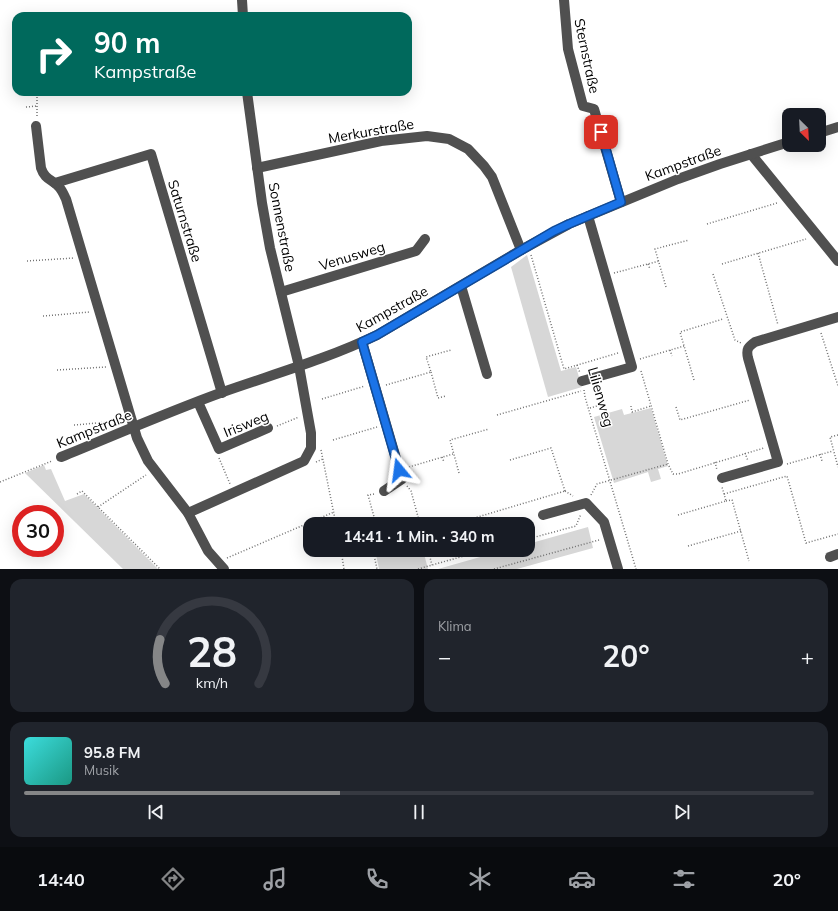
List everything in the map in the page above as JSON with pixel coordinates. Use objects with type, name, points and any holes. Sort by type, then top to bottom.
[{"type":"street","points":[[242,0],[243,12]]},
{"type":"street","name":"Sternstraße","points":[[564,0],[568,49],[583,106],[594,109],[621,202]]},
{"type":"street","name":"Sonnenstraße","points":[[188,513],[304,461],[310,452],[312,443],[299,366],[270,248],[248,96]]},
{"type":"street","points":[[36,126],[40,168],[48,179],[59,186],[66,199],[142,450],[155,470],[188,513],[208,551],[215,561],[224,569]]},
{"type":"street","points":[[826,131],[838,127]]},
{"type":"street","name":"Merkurstraße","points":[[257,168],[381,141],[427,136],[449,139],[468,149],[492,177],[525,248]]},
{"type":"street","name":"Kampstraße","points":[[61,457],[133,424],[299,366],[362,342],[377,335],[525,248],[569,224],[692,174],[782,144]]},
{"type":"street","name":"Saturnstraße","points":[[55,183],[151,154],[222,393]]},
{"type":"street","points":[[751,154],[837,256]]},
{"type":"street","points":[[583,386],[632,368],[634,360],[627,351],[588,216]]},
{"type":"street","name":"Venusweg","points":[[281,292],[416,250],[425,239]]},
{"type":"street","points":[[461,286],[487,374]]},
{"type":"street","points":[[720,478],[782,463],[773,446],[759,398],[748,358],[748,346],[755,342],[838,317]]},
{"type":"street","points":[[362,342],[401,475],[384,491]]},
{"type":"street","name":"Irisweg","points":[[198,402],[219,449],[268,428]]},
{"type":"street","points":[[543,515],[586,503],[604,522],[618,569]]},
{"type":"path","points":[[36,126],[38,96]]},
{"type":"path","points":[[26,107],[38,106]]},
{"type":"path","points":[[707,224],[788,199]]},
{"type":"path","points":[[722,264],[818,235]]},
{"type":"path","points":[[666,287],[656,249],[689,240]]},
{"type":"path","name":"Lilienweg","points":[[525,248],[564,369],[577,365],[636,569]]},
{"type":"path","points":[[758,253],[781,334]]},
{"type":"path","points":[[27,261],[83,258]]},
{"type":"path","points":[[605,276],[659,260]]},
{"type":"path","points":[[648,264],[650,269]]},
{"type":"path","points":[[713,274],[735,340],[748,346]]},
{"type":"path","points":[[43,316],[100,312]]},
{"type":"path","points":[[694,380],[680,332],[723,319]]},
{"type":"path","points":[[818,323],[838,386]]},
{"type":"path","points":[[684,346],[634,360],[651,406],[668,464],[673,474],[676,475],[715,462],[773,446]]},
{"type":"path","points":[[446,396],[438,398],[426,357],[451,350]]},
{"type":"path","points":[[670,350],[672,356]]},
{"type":"path","points":[[577,365],[627,351]]},
{"type":"path","points":[[57,370],[116,366]]},
{"type":"path","points":[[322,399],[431,372]]},
{"type":"path","points":[[497,415],[583,386]]},
{"type":"path","points":[[676,406],[680,420],[759,398]]},
{"type":"path","points":[[589,408],[597,406]]},
{"type":"path","points":[[631,406],[632,412],[651,406]]},
{"type":"path","name":"Irisweg","points":[[268,428],[277,426],[308,413]]},
{"type":"path","name":"Kampstraße","points":[[74,425],[133,424]]},
{"type":"path","points":[[333,440],[387,424]]},
{"type":"path","points":[[459,473],[450,440],[489,429]]},
{"type":"path","points":[[838,435],[830,437],[838,467]]},
{"type":"path","points":[[320,447],[335,517]]},
{"type":"path","points":[[478,517],[565,491],[551,448],[510,460]]},
{"type":"path","points":[[219,449],[217,454],[234,493]]},
{"type":"path","points":[[782,463],[833,451]]},
{"type":"path","points":[[418,517],[410,490],[401,475],[454,453]]},
{"type":"path","points":[[820,454],[822,461]]},
{"type":"path","name":"Kampstraße","points":[[0,482],[61,457]]},
{"type":"path","points":[[442,457],[444,462]]},
{"type":"path","points":[[715,462],[726,501]]},
{"type":"path","points":[[535,537],[576,526],[586,503],[597,484],[668,464]]},
{"type":"path","points":[[98,507],[155,470]]},
{"type":"path","points":[[781,473],[782,477]]},
{"type":"path","points":[[724,494],[786,476],[806,543],[838,534]]},
{"type":"path","points":[[76,494],[82,491],[160,569]]},
{"type":"path","points":[[374,517],[368,495],[384,491]]},
{"type":"path","points":[[678,515],[732,500],[749,561]]},
{"type":"path","points":[[215,561],[233,557],[334,512]]},
{"type":"path","points":[[688,546],[740,531]]},
{"type":"path","points":[[494,569],[609,538]]},
{"type":"path","points":[[342,557],[344,569]]},
{"type":"path","points":[[374,557],[377,569]]},
{"type":"path","points":[[430,557],[432,565]]},
{"type":"path","points":[[418,569],[460,557]]},
{"type":"shaded area","points":[[527,255],[561,371],[576,367],[582,387],[548,397],[511,267]]},
{"type":"shaded area","points":[[651,408],[668,466],[658,469],[661,479],[651,482],[648,472],[614,483],[594,417],[622,409],[624,415]]},
{"type":"shaded area","points":[[44,465],[46,470],[51,469],[65,501],[84,494],[158,569],[123,569],[64,511],[64,505],[58,505],[25,473]]},
{"type":"shaded area","points":[[588,527],[593,548],[517,569],[438,569],[480,557],[535,557],[535,542]]},
{"type":"shaded area","points":[[376,557],[425,557],[428,569],[379,569]]},
{"type":"route","points":[[399,470],[362,342],[377,335],[554,231],[621,202],[601,132]]}]
